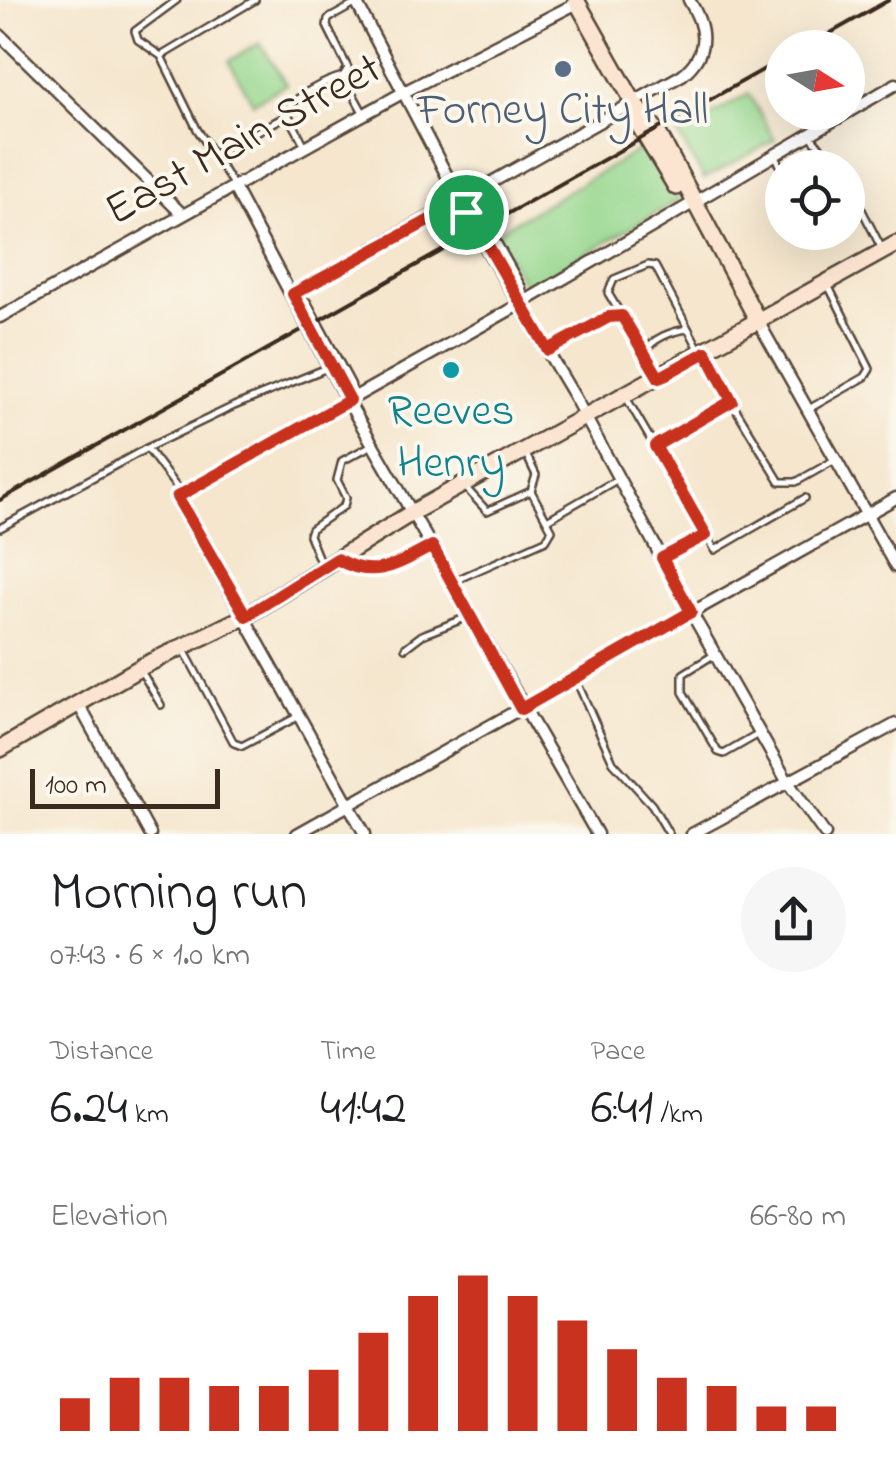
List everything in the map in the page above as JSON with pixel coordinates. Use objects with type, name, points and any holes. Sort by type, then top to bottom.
[{"type":"main road","points":[[578,1],[634,102],[634,117],[652,133],[682,197],[693,205],[759,323]]},
{"type":"main road","points":[[0,748],[140,668],[246,616],[412,512],[890,248]]},
{"type":"street","points":[[293,294],[463,202],[682,74],[699,58],[702,24],[688,0]]},
{"type":"street","name":"East Main Street","points":[[0,316],[404,92],[578,1]]},
{"type":"street","points":[[355,2],[691,612],[787,780],[825,834]]},
{"type":"street","points":[[0,36],[182,214]]},
{"type":"street","points":[[786,150],[896,84]]},
{"type":"street","points":[[365,834],[179,496],[765,162]]},
{"type":"street","points":[[233,186],[349,385],[350,400]]},
{"type":"street","points":[[759,323],[896,566]]},
{"type":"street","points":[[313,326],[329,367],[521,709],[597,834]]},
{"type":"street","points":[[296,834],[896,498]]},
{"type":"street","points":[[78,705],[150,834]]},
{"type":"street","points":[[692,834],[896,724]]},
{"type":"lane","points":[[177,0],[136,31],[138,40],[162,56],[233,186]]},
{"type":"lane","points":[[162,56],[255,0]]},
{"type":"lane","points":[[305,146],[288,115],[290,103],[343,76],[348,68],[327,26],[328,18],[355,2]]},
{"type":"lane","points":[[343,76],[364,114]]},
{"type":"lane","points":[[213,155],[288,115]]},
{"type":"lane","points":[[810,135],[821,149]]},
{"type":"lane","points":[[865,210],[890,248]]},
{"type":"lane","points":[[659,378],[608,293],[614,279],[648,264],[654,266],[780,482],[796,482],[835,460]]},
{"type":"lane","points":[[807,410],[865,377],[870,369],[827,284]]},
{"type":"lane","points":[[548,350],[609,317],[622,316]]},
{"type":"lane","points":[[644,354],[648,346],[675,330],[688,329]]},
{"type":"lane","points":[[0,528],[148,448],[234,406],[329,367]]},
{"type":"lane","points":[[626,397],[715,550],[805,498]]},
{"type":"lane","points":[[655,446],[732,401]]},
{"type":"lane","points":[[322,568],[309,536],[311,529],[344,506],[346,498],[337,480],[342,461],[374,444]]},
{"type":"lane","points":[[148,448],[179,496]]},
{"type":"lane","points":[[451,582],[546,540],[552,530],[531,491],[536,475],[525,451]]},
{"type":"lane","points":[[547,520],[619,478]]},
{"type":"lane","points":[[464,484],[487,511],[531,491]]},
{"type":"lane","points":[[662,558],[706,535]]},
{"type":"lane","points":[[337,559],[349,566],[382,572],[432,546]]},
{"type":"lane","points":[[405,648],[422,636],[470,616]]},
{"type":"lane","points":[[183,647],[234,744],[242,746],[300,716]]},
{"type":"lane","points":[[715,654],[680,680],[714,748],[724,754],[760,733]]},
{"type":"lane","points":[[140,668],[160,704]]},
{"type":"lane","points":[[575,678],[613,762],[652,805],[669,834]]},
{"type":"green space","points":[[260,43],[286,84],[253,103],[229,61]]},
{"type":"green space","points":[[749,94],[765,122],[765,130],[769,130],[775,140],[704,179],[678,134]]},
{"type":"green space","points":[[648,145],[679,200],[526,288],[495,233]]},
{"type":"railway","points":[[836,30],[889,0]]},
{"type":"railway","points":[[0,500],[765,69]]},
{"type":"place","name":"Forney City Hall","points":[[563,69]]},
{"type":"place","name":"Reeves Henry","points":[[451,370]]},
{"type":"route","points":[[463,202],[466,212],[548,350],[609,317],[622,316],[659,378],[706,352],[732,401],[655,446],[706,535],[662,558],[691,612],[521,709],[432,546],[382,572],[349,566],[337,559],[246,616],[177,497],[350,400],[293,294],[463,202]]}]
